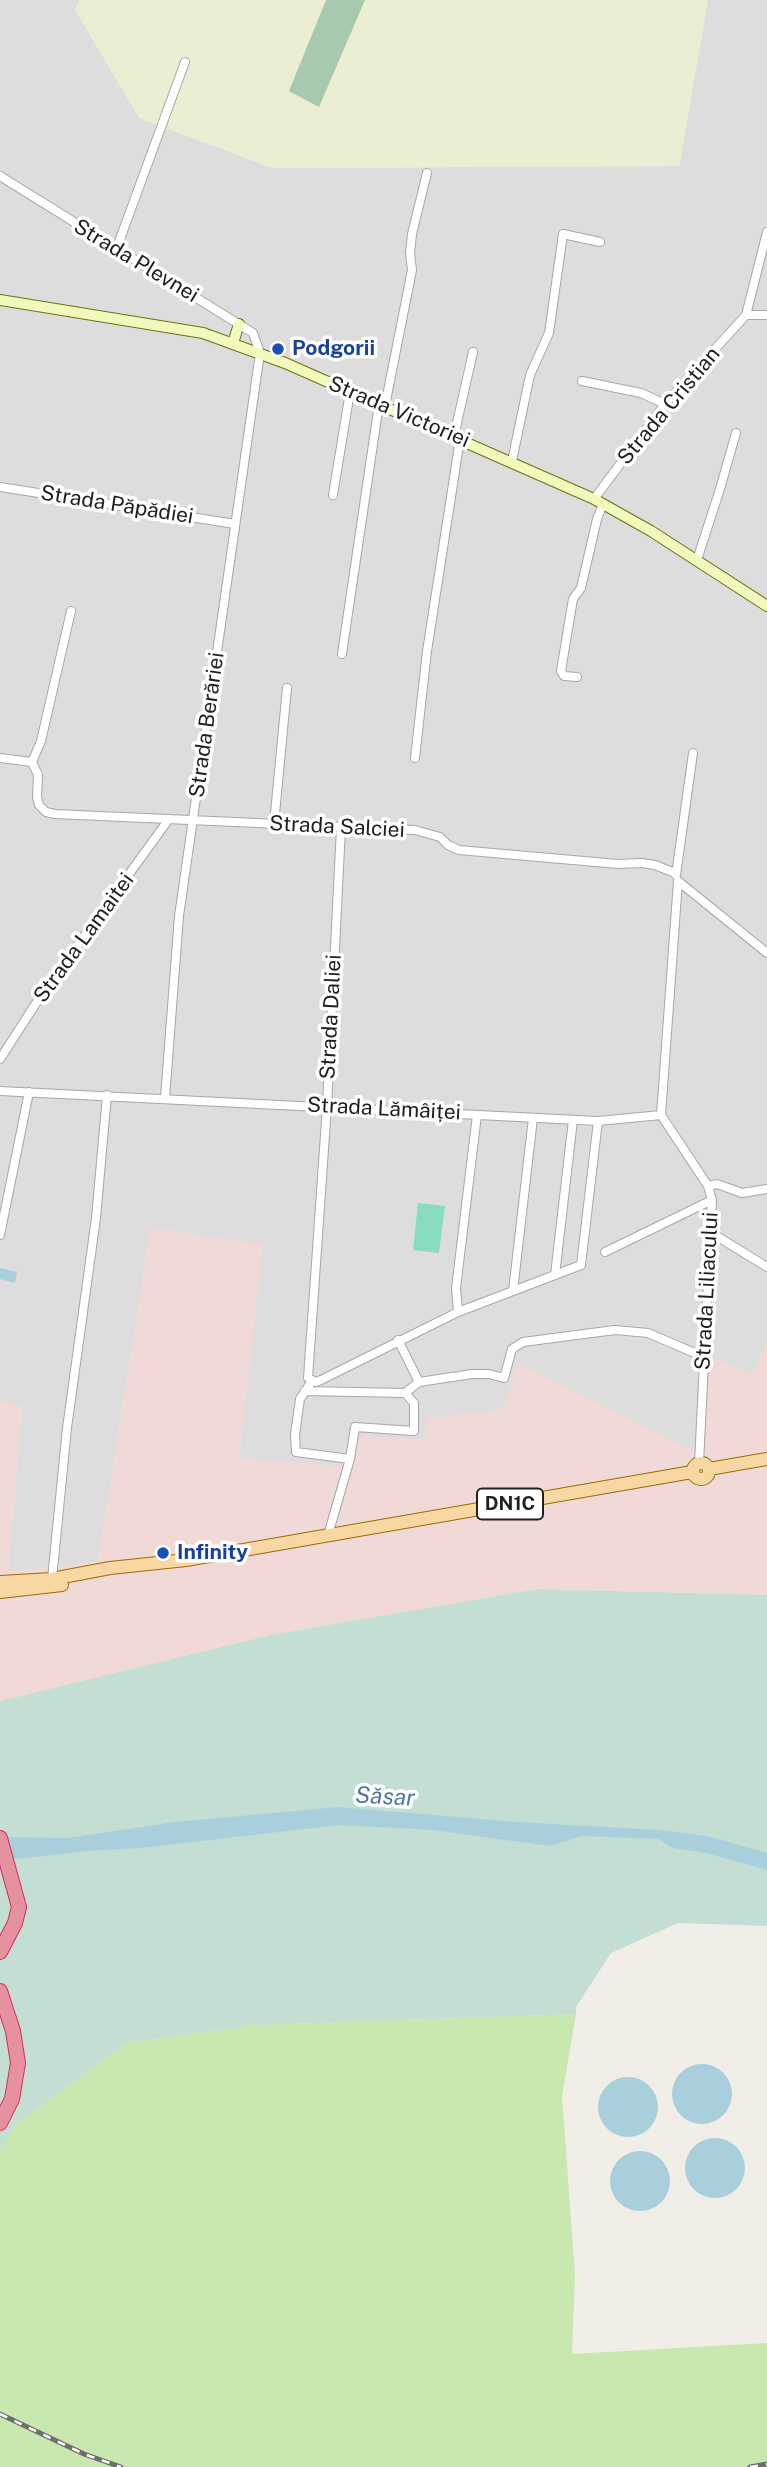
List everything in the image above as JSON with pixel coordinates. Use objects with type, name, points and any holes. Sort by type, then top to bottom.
[{"type":"highway","points":[[0,1838],[19,1906],[15,1923],[0,1952]]},
{"type":"highway","points":[[0,1991],[13,2031],[18,2063],[12,2099],[0,2123]]},
{"type":"main road","name":"DN1C","points":[[0,1592],[88,1581],[186,1560],[700,1468],[767,1459]]},
{"type":"main road","name":"DN1C","points":[[0,1582],[52,1578],[110,1568],[186,1560]]},
{"type":"street","points":[[116,250],[185,62]]},
{"type":"street","points":[[342,654],[382,405],[412,270],[412,233],[427,173]]},
{"type":"street","name":"Strada Plevnei","points":[[0,176],[253,333],[260,353]]},
{"type":"street","name":"Strada Cristian","points":[[598,501],[665,404],[746,315],[767,232]]},
{"type":"street","points":[[512,461],[530,375],[549,333],[563,234],[600,242]]},
{"type":"street","name":"Strada Victoriei","points":[[0,300],[203,333],[260,353],[512,461],[598,501],[767,606]]},
{"type":"street","points":[[746,315],[767,315]]},
{"type":"street","points":[[233,343],[239,324]]},
{"type":"street","points":[[415,758],[427,650],[457,438],[473,352]]},
{"type":"street","name":"Strada Berăriei","points":[[165,1098],[179,916],[260,353]]},
{"type":"street","points":[[582,381],[641,393],[665,404]]},
{"type":"street","points":[[333,495],[350,392]]},
{"type":"street","points":[[696,560],[736,433]]},
{"type":"street","name":"Strada Păpădiei","points":[[0,486],[235,524]]},
{"type":"street","points":[[577,677],[564,676],[561,671],[573,599],[581,588],[597,519],[598,501]]},
{"type":"street","points":[[0,758],[32,762],[41,741],[71,611]]},
{"type":"street","points":[[274,824],[287,688]]},
{"type":"street","points":[[661,1115],[677,877],[693,753]]},
{"type":"street","name":"Strada Salciei","points":[[32,762],[38,775],[39,805],[46,811],[415,830],[440,837],[459,850],[618,864],[655,864],[677,877]]},
{"type":"street","name":"Strada Lamaitei","points":[[0,1059],[42,994],[169,819]]},
{"type":"street","name":"Strada Daliei","points":[[310,1377],[341,828]]},
{"type":"street","points":[[677,877],[767,953]]},
{"type":"street","name":"Strada Lămâiței","points":[[0,1091],[598,1121],[661,1115]]},
{"type":"street","points":[[0,1235],[29,1092]]},
{"type":"street","points":[[52,1578],[67,1428],[96,1218],[107,1095]]},
{"type":"street","points":[[458,1312],[456,1288],[477,1115]]},
{"type":"street","name":"Strada Liliacului","points":[[661,1115],[708,1186],[712,1200],[700,1468]]},
{"type":"street","points":[[513,1291],[533,1118]]},
{"type":"street","points":[[555,1275],[573,1120]]},
{"type":"street","points":[[350,1459],[296,1452],[295,1434],[300,1399],[310,1377],[321,1380],[458,1312],[581,1265],[598,1121]]},
{"type":"street","points":[[708,1186],[717,1184],[743,1193],[767,1189]]},
{"type":"street","points":[[605,1252],[712,1200]]},
{"type":"street","points":[[710,1232],[767,1267]]},
{"type":"street","points":[[305,1391],[405,1393],[419,1382],[472,1374],[489,1374],[504,1378],[512,1349],[523,1342],[615,1330],[648,1333],[704,1357]]},
{"type":"street","points":[[398,1340],[419,1382]]},
{"type":"street","points":[[328,1535],[350,1459],[355,1427],[414,1431],[414,1403],[405,1393]]},
{"type":"shaded area","points":[[0,0],[80,0],[75,10],[272,168],[679,166],[708,0],[767,0],[767,1344],[753,1374],[708,1356],[703,1457],[517,1364],[504,1409],[426,1419],[426,1440],[362,1436],[352,1468],[239,1458],[262,1245],[151,1228],[98,1562],[8,1572],[22,1405],[0,1402]]},
{"type":"shaded area","points":[[151,1228],[263,1245],[239,1458],[352,1468],[361,1436],[425,1440],[426,1419],[504,1409],[517,1363],[703,1456],[707,1355],[753,1374],[767,1344],[767,1595],[537,1589],[270,1635],[0,1701],[0,1402],[22,1405],[8,1572],[98,1562]]},
{"type":"green space","points":[[80,0],[708,0],[679,166],[272,168],[139,118],[75,10]]},
{"type":"green space","points":[[326,0],[365,0],[319,107],[289,91]]},
{"type":"green space","points":[[418,1203],[445,1206],[439,1253],[413,1250]]},
{"type":"green space","points":[[537,1589],[767,1595],[767,1926],[678,1923],[611,1953],[576,2007],[576,2014],[258,2025],[127,2043],[16,2125],[0,2149],[0,1701],[270,1635]]},
{"type":"green space","points":[[576,2014],[562,2096],[575,2274],[572,2354],[767,2343],[767,2467],[0,2467],[0,2149],[16,2125],[127,2043],[258,2025]]},
{"type":"water","points":[[0,1268],[17,1272],[15,1283],[0,1279]]},
{"type":"water","points":[[338,1807],[517,1822],[660,1830],[707,1836],[767,1853],[767,1870],[706,1853],[673,1848],[658,1839],[581,1836],[550,1846],[432,1830],[339,1825],[141,1848],[5,1860],[2,1837],[68,1838],[175,1822]]},
{"type":"water","points":[[696,2064],[708,2064],[727,2077],[732,2094],[730,2106],[719,2119],[708,2124],[696,2124],[677,2111],[672,2100],[672,2088],[685,2069]]},
{"type":"water","points":[[622,2077],[634,2077],[653,2090],[658,2107],[656,2119],[645,2132],[634,2137],[622,2137],[603,2124],[598,2113],[598,2101],[611,2082]]},
{"type":"water","points":[[709,2138],[721,2138],[740,2151],[745,2168],[743,2180],[732,2193],[721,2198],[709,2198],[690,2185],[685,2174],[685,2162],[698,2143]]},
{"type":"water","points":[[634,2151],[646,2151],[665,2164],[670,2181],[668,2193],[657,2206],[646,2211],[634,2211],[615,2198],[610,2187],[610,2175],[623,2156]]},
{"type":"railway","points":[[0,2414],[84,2454],[121,2467]]},
{"type":"railway","points":[[750,2467],[767,2464]]},
{"type":"place","name":"Podgorii","points":[[278,349]]},
{"type":"place","name":"Infinity","points":[[163,1553]]},
{"type":"water label","name":"Săsar","points":[[385,1797]]}]
